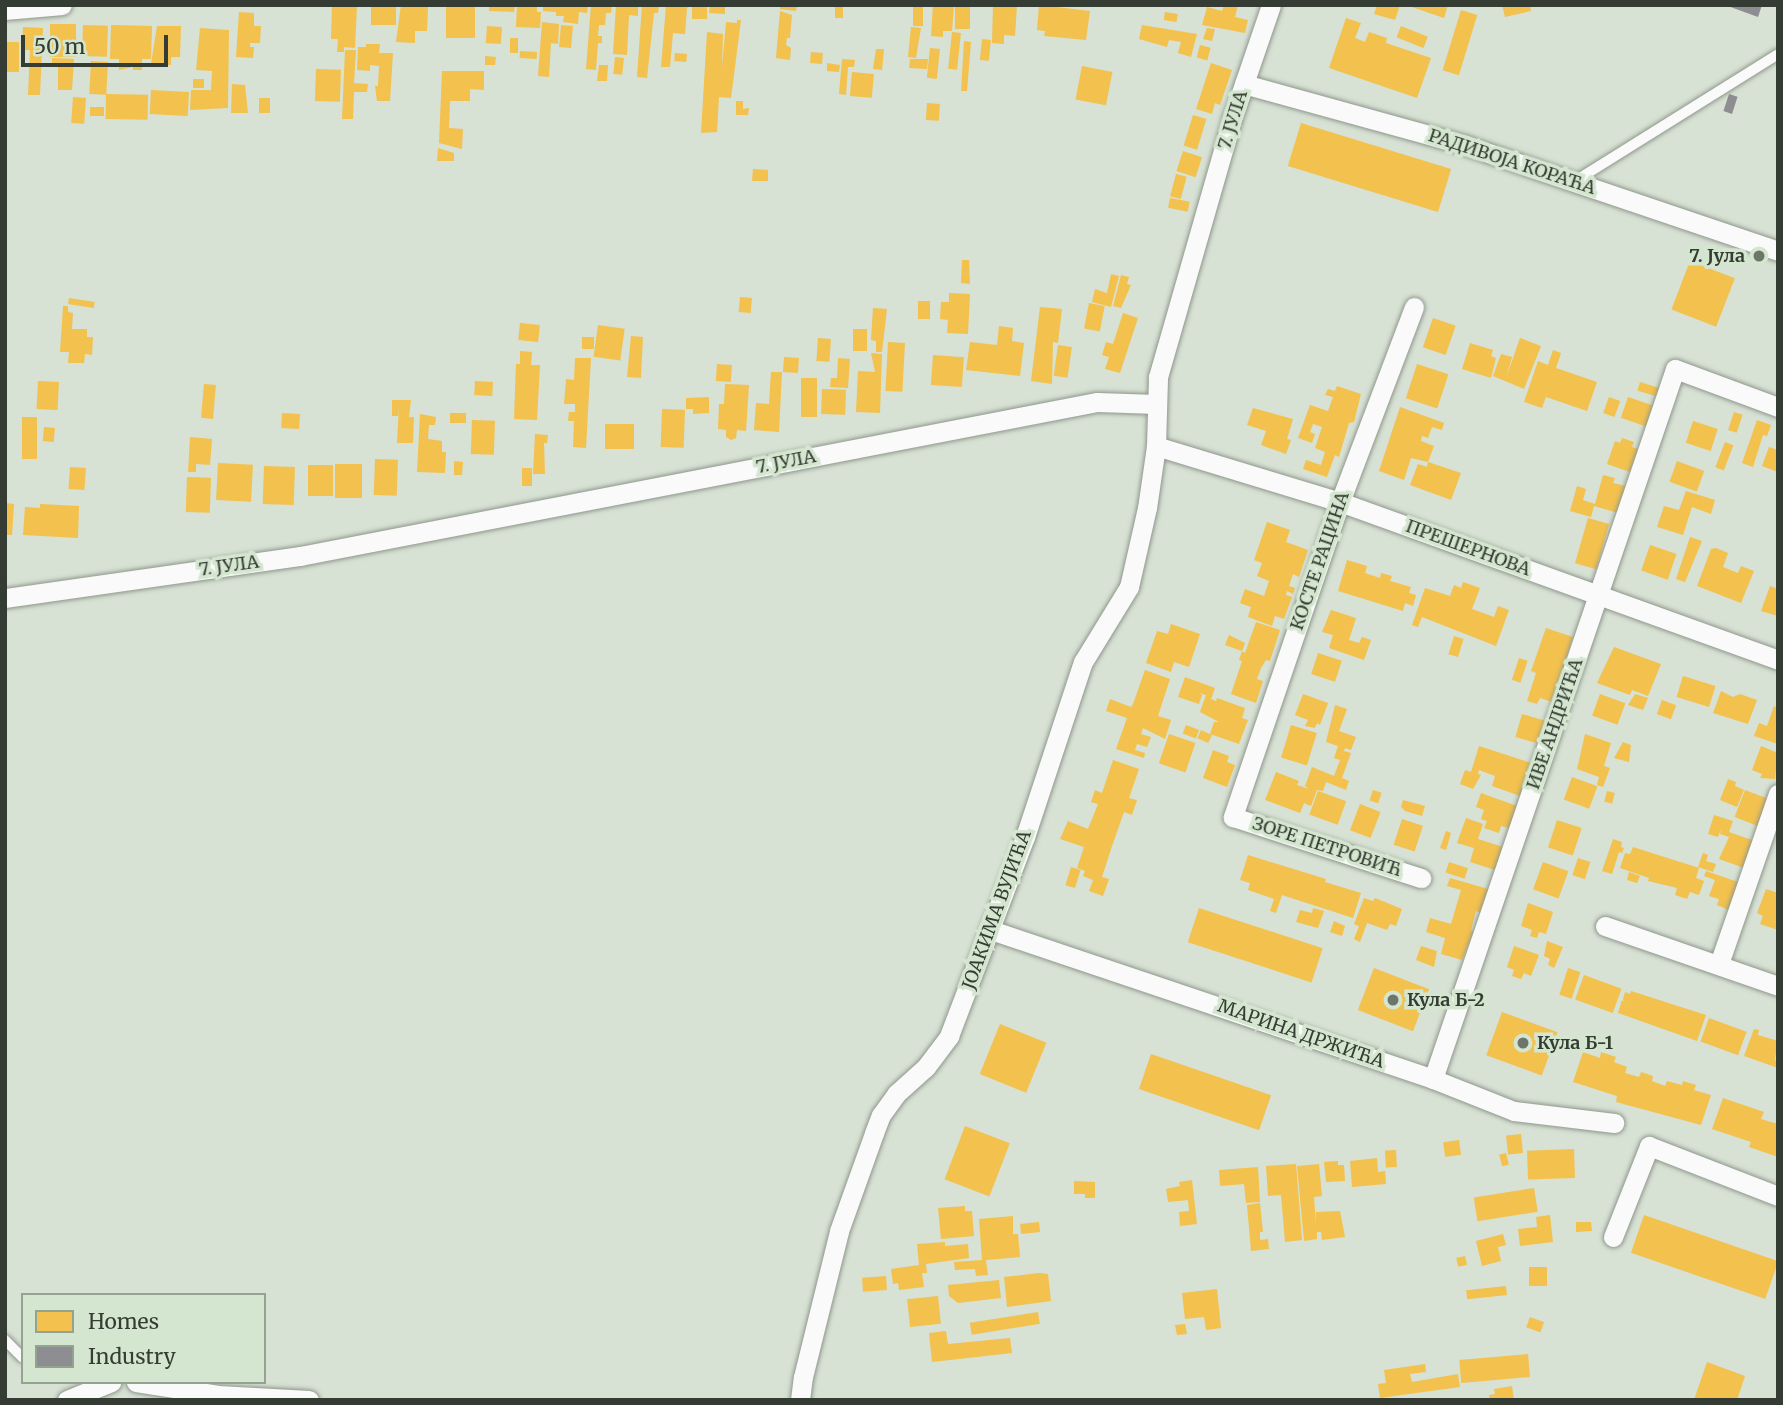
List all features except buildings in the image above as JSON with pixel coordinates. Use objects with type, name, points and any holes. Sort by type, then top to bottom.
[{"type":"street","points":[[5,10],[62,5]]},
{"type":"street","name":"7. ЈУЛА","points":[[5,598],[300,556],[1097,402],[1157,404],[1158,377],[1244,84],[1271,5]]},
{"type":"street","name":"РАДИВОЈА КОРАЋА","points":[[1244,84],[1465,145],[1776,245]]},
{"type":"street","name":"КОСТЕ РАЦИНА","points":[[1233,817],[1340,502],[1413,306]]},
{"type":"street","name":"ИВЕ АНДРИЋА","points":[[1433,1079],[1675,369],[1778,407]]},
{"type":"street","name":"ЈОАКИМА ВУЈИЋА","points":[[800,1400],[803,1377],[839,1231],[881,1115],[896,1094],[926,1067],[949,1036],[991,930],[1083,662],[1129,587],[1142,540],[1156,446],[1157,404]]},
{"type":"street","name":"ПРЕШЕРНОВА","points":[[1156,446],[1340,502],[1778,660]]},
{"type":"street","points":[[1719,964],[1778,794]]},
{"type":"street","name":"ЗОРЕ ПЕТРОВИЋ","points":[[1233,817],[1421,877]]},
{"type":"street","points":[[1605,926],[1778,986]]},
{"type":"street","name":"МАРИНА ДРЖИЋА","points":[[991,930],[1433,1079],[1514,1111],[1568,1120],[1614,1123]]},
{"type":"street","points":[[1613,1237],[1649,1146],[1778,1196]]},
{"type":"street","points":[[67,1400],[106,1384]]},
{"type":"street","points":[[149,1384],[218,1395],[309,1400]]},
{"type":"lane","points":[[1575,181],[1778,54]]},
{"type":"lane","points":[[5,1340],[21,1356]]},
{"type":"place","name":"7. Јула","points":[[1759,256]]},
{"type":"place","name":"Кула Б-2","points":[[1393,1000]]},
{"type":"place","name":"Кула Б-1","points":[[1523,1043]]}]
